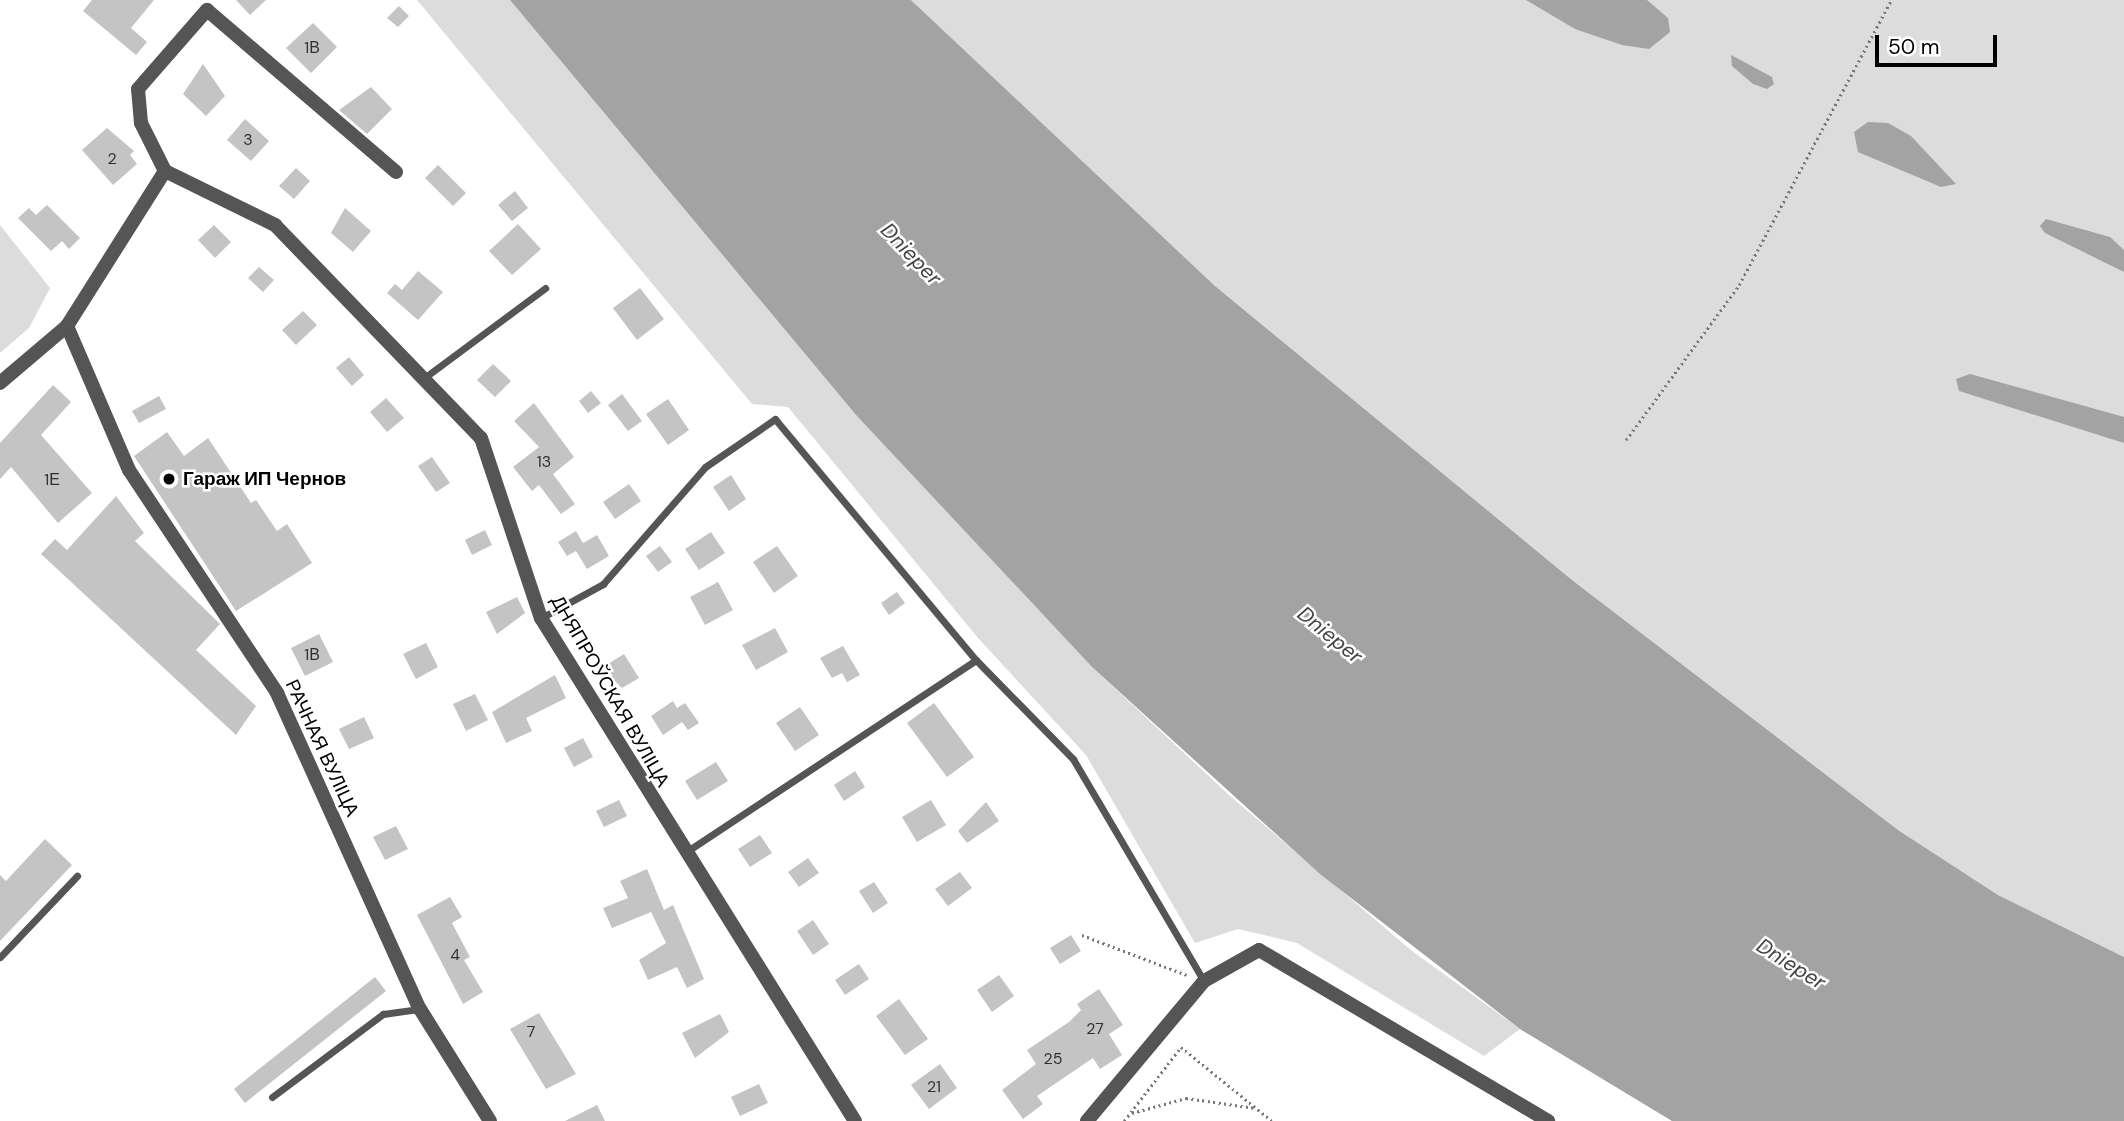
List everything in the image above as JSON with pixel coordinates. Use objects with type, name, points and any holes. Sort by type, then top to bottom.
[{"type":"street","points":[[0,383],[67,326],[165,171],[141,123],[138,89],[208,5],[396,172]]},
{"type":"street","name":"ДНЯПРОЎСКАЯ ВУЛІЦА","points":[[165,171],[275,225],[481,438],[541,618],[684,853],[855,1121]]},
{"type":"street","name":"РАЧНАЯ ВУЛІЦА","points":[[67,326],[129,470],[277,693],[420,1009],[490,1121]]},
{"type":"street","points":[[1087,1121],[1204,981],[1259,950],[1548,1121]]},
{"type":"lane","points":[[423,379],[545,288]]},
{"type":"lane","points":[[541,618],[603,584],[705,467],[775,419],[976,660],[1073,760],[1204,981]]},
{"type":"lane","points":[[684,853],[976,660]]},
{"type":"lane","points":[[0,957],[77,876]]},
{"type":"lane","points":[[272,1097],[383,1014],[420,1009]]},
{"type":"path","points":[[1626,440],[1739,285],[1891,0]]},
{"type":"path","points":[[1082,935],[1204,981]]},
{"type":"path","points":[[1124,1121],[1181,1047],[1272,1121]]},
{"type":"path","points":[[1129,1114],[1186,1098],[1257,1109]]},
{"type":"shaded area","points":[[417,0],[510,0],[856,415],[1092,667],[1230,796],[1412,951],[1520,1029],[1484,1056],[1297,943],[1238,929],[1195,943],[1086,755],[978,638],[788,407],[752,404]]},
{"type":"shaded area","points":[[911,0],[2124,0],[2124,957],[1998,895],[1898,830],[1572,580],[1215,286]]},
{"type":"shaded area","points":[[0,225],[50,288],[29,328],[0,353]]},
{"type":"water","name":"Dnieper","points":[[510,0],[911,0],[1215,286],[1572,580],[1898,830],[1998,895],[2124,957],[2124,1121],[1672,1121],[1520,1029],[1320,874],[1092,667],[856,415]]},
{"type":"water","points":[[1526,0],[1647,0],[1668,18],[1670,32],[1649,49],[1622,45],[1575,29]]},
{"type":"water","points":[[1731,55],[1772,77],[1774,84],[1767,89],[1753,84],[1732,66]]},
{"type":"water","points":[[1868,122],[1888,123],[1911,136],[1956,184],[1941,187],[1858,152],[1854,132]]},
{"type":"water","points":[[2046,219],[2110,237],[2124,250],[2124,272],[2045,233],[2040,226]]},
{"type":"water","points":[[1970,374],[2124,417],[2124,443],[1959,391],[1956,379]]},
{"type":"building","points":[[92,0],[154,0],[131,28],[147,42],[136,55],[83,11]]},
{"type":"building","points":[[236,0],[266,0],[250,15]]},
{"type":"building","points":[[399,6],[409,16],[398,27],[387,18]]},
{"type":"building","points":[[313,23],[337,47],[311,73],[286,48]]},
{"type":"building","points":[[203,64],[225,96],[206,116],[183,94]]},
{"type":"building","points":[[371,87],[392,109],[367,134],[339,110]]},
{"type":"building","points":[[245,119],[269,141],[251,161],[227,140]]},
{"type":"building","points":[[107,128],[134,151],[130,155],[137,164],[113,185],[82,150]]},
{"type":"building","points":[[438,165],[466,193],[453,206],[425,178]]},
{"type":"building","points":[[296,168],[310,181],[294,199],[279,186]]},
{"type":"building","points":[[515,191],[528,208],[512,221],[498,205]]},
{"type":"building","points":[[47,205],[80,238],[69,249],[62,241],[51,251],[18,218],[29,208],[36,215]]},
{"type":"building","points":[[345,208],[371,231],[353,252],[331,233]]},
{"type":"building","points":[[518,224],[541,249],[512,275],[489,251]]},
{"type":"building","points":[[214,225],[231,242],[215,258],[198,240]]},
{"type":"building","points":[[259,267],[274,280],[263,292],[248,278]]},
{"type":"building","points":[[418,271],[443,292],[418,320],[387,293],[395,284],[402,290]]},
{"type":"building","points":[[640,288],[664,319],[637,340],[613,308]]},
{"type":"building","points":[[303,311],[317,325],[296,345],[282,330]]},
{"type":"building","points":[[349,357],[364,375],[352,386],[336,368]]},
{"type":"building","points":[[493,364],[511,381],[495,397],[477,380]]},
{"type":"building","points":[[53,385],[71,402],[41,435],[92,493],[58,523],[11,467],[0,479],[0,443]]},
{"type":"building","points":[[591,391],[601,403],[588,413],[579,401]]},
{"type":"building","points":[[622,394],[642,421],[628,431],[608,405]]},
{"type":"building","points":[[159,396],[166,409],[139,423],[132,411]]},
{"type":"building","points":[[386,398],[404,418],[387,432],[370,412]]},
{"type":"building","points":[[668,399],[689,430],[668,445],[646,414]]},
{"type":"building","points":[[534,403],[574,457],[553,474],[575,504],[561,514],[539,485],[532,491],[513,467],[539,447],[514,421]]},
{"type":"building","points":[[167,432],[184,456],[208,438],[251,503],[256,500],[277,531],[287,524],[312,563],[236,611],[134,456]]},
{"type":"building","points":[[432,457],[450,483],[436,492],[418,466]]},
{"type":"building","points":[[731,475],[746,499],[729,511],[713,487]]},
{"type":"building","points":[[629,484],[641,501],[615,519],[603,502]]},
{"type":"building","points":[[116,496],[144,533],[135,541],[220,624],[196,650],[256,706],[236,735],[41,554],[55,539],[67,550]]},
{"type":"building","points":[[485,530],[492,545],[472,555],[465,540]]},
{"type":"building","points":[[576,531],[583,543],[597,535],[609,556],[587,569],[576,551],[567,556],[558,542]]},
{"type":"building","points":[[711,532],[725,553],[699,570],[685,549]]},
{"type":"building","points":[[660,546],[672,562],[658,572],[646,556]]},
{"type":"building","points":[[777,546],[798,576],[774,593],[753,562]]},
{"type":"building","points":[[718,582],[733,610],[705,625],[690,597]]},
{"type":"building","points":[[897,592],[905,603],[889,615],[881,603]]},
{"type":"building","points":[[517,597],[525,613],[497,634],[486,612]]},
{"type":"building","points":[[775,628],[788,652],[756,670],[742,645]]},
{"type":"building","points":[[319,634],[333,662],[305,676],[291,648]]},
{"type":"building","points":[[426,643],[438,667],[416,679],[403,654]]},
{"type":"building","points":[[843,646],[860,675],[847,682],[842,673],[832,678],[820,658]]},
{"type":"building","points":[[624,654],[639,678],[622,688],[601,668]]},
{"type":"building","points":[[555,675],[566,698],[526,718],[532,731],[506,743],[492,712]]},
{"type":"building","points":[[475,694],[488,720],[466,731],[453,704]]},
{"type":"building","points":[[673,701],[677,708],[685,703],[699,723],[688,730],[682,722],[663,735],[651,716]]},
{"type":"building","points":[[934,703],[974,757],[947,777],[907,723]]},
{"type":"building","points":[[800,707],[819,735],[795,751],[776,723]]},
{"type":"building","points":[[364,717],[374,738],[349,749],[339,729]]},
{"type":"building","points":[[583,738],[593,757],[574,767],[564,748]]},
{"type":"building","points":[[716,762],[728,781],[697,800],[685,781]]},
{"type":"building","points":[[855,771],[865,787],[844,801],[834,785]]},
{"type":"building","points":[[619,800],[627,816],[604,827],[596,811]]},
{"type":"building","points":[[931,800],[946,825],[917,842],[902,817]]},
{"type":"building","points":[[986,802],[999,821],[967,843],[958,831]]},
{"type":"building","points":[[396,826],[408,849],[385,860],[373,837]]},
{"type":"building","points":[[760,835],[772,853],[750,867],[738,849]]},
{"type":"building","points":[[45,839],[72,865],[0,941],[0,875],[6,881]]},
{"type":"building","points":[[808,858],[819,873],[799,887],[788,872]]},
{"type":"building","points":[[647,869],[664,910],[673,905],[704,979],[687,988],[677,967],[648,980],[639,960],[666,943],[651,912],[612,928],[603,908],[628,898],[620,881]]},
{"type":"building","points":[[960,872],[972,888],[948,906],[935,889]]},
{"type":"building","points":[[874,882],[888,903],[873,913],[859,891]]},
{"type":"building","points":[[450,897],[462,917],[452,923],[470,957],[464,960],[483,992],[463,1004],[417,915]]},
{"type":"building","points":[[813,920],[829,944],[813,955],[797,931]]},
{"type":"building","points":[[1071,935],[1081,951],[1060,964],[1050,948]]},
{"type":"building","points":[[859,964],[869,979],[845,995],[835,980]]},
{"type":"building","points":[[999,975],[1014,996],[992,1012],[977,990]]},
{"type":"building","points":[[375,977],[386,991],[245,1103],[234,1089]]},
{"type":"building","points":[[1099,989],[1123,1025],[1109,1034],[1122,1055],[1100,1069],[1093,1058],[1037,1096],[1043,1104],[1023,1119],[1002,1090],[1036,1064],[1027,1050],[1069,1022],[1081,1010],[1077,1004]]},
{"type":"building","points":[[899,999],[928,1039],[905,1055],[876,1016]]},
{"type":"building","points":[[539,1013],[576,1074],[546,1089],[510,1029]]},
{"type":"building","points":[[720,1014],[729,1032],[695,1058],[682,1033]]},
{"type":"building","points":[[940,1064],[957,1088],[929,1109],[911,1085]]},
{"type":"building","points":[[759,1084],[768,1103],[740,1116],[731,1097]]},
{"type":"building","points":[[597,1105],[605,1121],[565,1121]]},
{"type":"place","name":"Гараж ИП Чернов","points":[[169,479]]}]
